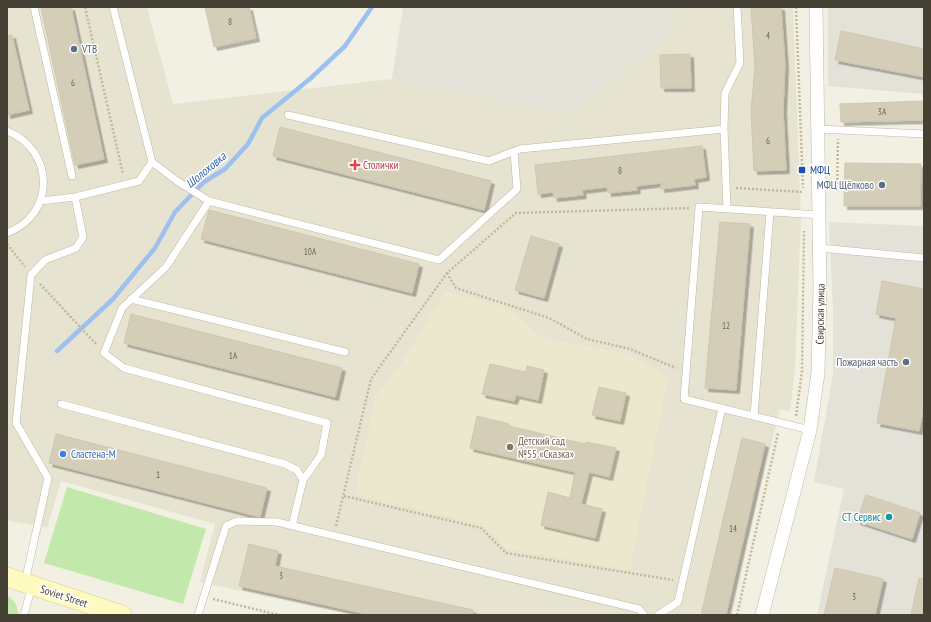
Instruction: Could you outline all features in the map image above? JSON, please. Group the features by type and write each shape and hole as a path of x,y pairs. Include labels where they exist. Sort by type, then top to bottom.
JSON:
{"main road":[{"name":"Soviet Street","path":"21,582 122,615"}],"street":[{"name":"Свирская улица","path":"762,615 810,430 818,373 820,248 816,7"}],"lane":[{"path":"34,7 72,176"},
{"path":"113,7 152,162 177,181 210,201 439,260 517,189 514,152"},
{"path":"727,209 724,129 725,93 740,64 737,7"},
{"path":"288,115 489,161 520,150 724,129"},
{"path":"818,129 924,134"},
{"path":"7,131 15,134 29,146 42,167 44,189 41,200 32,216 17,230 7,233"},
{"path":"41,200 75,197 139,182 152,162"},
{"path":"24,615 21,582 48,478 16,423 31,275 45,260 76,248 83,237 75,197"},
{"path":"210,201 166,267 122,308 104,353 124,368 326,423 321,455 303,480 292,526"},
{"path":"810,430 684,399 699,207 819,215"},
{"path":"754,416 770,212"},
{"path":"820,248 924,258"},
{"path":"131,299 345,352"},
{"path":"61,404 285,464 297,470 303,480"},
{"path":"658,615 678,602 722,408"},
{"path":"198,615 226,526 237,521 277,522 639,609 644,615"}],"path":[{"path":"85,7 125,185"},
{"path":"837,192 838,135"},
{"path":"726,188 803,192"},
{"path":"333,536 344,496 371,379 447,273 516,213 699,207"},
{"path":"447,273 456,288 549,318 587,339 630,349 686,372"},
{"path":"77,324 89,336"},
{"path":"737,615 780,423"},
{"path":"344,496 481,528 506,553 682,582"},
{"path":"204,597 279,615"}],"shaded area":[{"path":"7,7 147,7 173,104 392,79 571,114 674,30 673,7 793,7 801,219 795,369 790,411 780,409 729,615 352,615 200,582 215,524 61,481 47,528 7,520","holes":["508,309 542,338 630,355 508,549 484,525 375,399 401,364"]},
{"path":"403,7 673,7 674,30 571,114 392,79"},
{"path":"828,7 924,7 924,94 828,86"},
{"path":"829,222 924,226 924,615 817,615 844,489 814,482 833,374 833,308"},
{"name":"Детский сад №55 «Сказка»","path":"446,291 508,309 542,338 630,355 668,377 630,570 508,549 484,525 355,494 375,399 401,364"}],"green space":[{"path":"67,487 206,529 183,604 44,563"},
{"path":"7,596 16,604 18,615 7,615"}],"building":[{"path":"41,7 71,7 104,159 75,165"},
{"path":"205,7 249,7 256,38 214,47"},
{"path":"751,7 781,7 785,65 783,110 786,170 754,171 751,112 755,67"},
{"path":"841,31 924,49 924,77 835,60"},
{"path":"12,35 29,110 7,115 7,36"},
{"path":"690,54 691,88 661,88 660,55"},
{"path":"924,101 924,120 841,122 840,104"},
{"path":"280,127 491,181 484,210 273,156"},
{"path":"702,146 706,177 694,179 695,185 661,189 661,183 636,186 637,190 608,193 607,187 582,190 583,195 554,198 553,192 538,194 535,165"},
{"name":"МФЦ Щёлково","path":"845,163 921,164 920,206 844,206"},
{"path":"209,210 419,264 412,293 201,239"},
{"path":"720,222 750,224 736,390 705,388"},
{"path":"531,236 559,244 544,298 515,290"},
{"name":"Пожарная часть","path":"882,281 924,289 924,406 919,431 877,423 896,318 876,314"},
{"path":"131,314 342,368 335,397 124,343"},
{"path":"490,364 526,372 527,366 544,370 538,400 516,395 514,401 482,394"},
{"path":"599,387 626,393 620,421 592,415"},
{"path":"477,416 509,424 509,426 585,444 586,442 616,448 609,477 589,472 581,504 602,509 595,538 541,525 548,492 570,498 575,472 470,448"},
{"path":"56,434 267,488 260,517 49,463"},
{"path":"742,438 765,444 726,615 701,615"},
{"name":"СТ Сервис","path":"866,495 920,513 912,539 857,521"},
{"path":"249,544 278,551 275,566 473,610 473,615 371,615 239,586"},
{"path":"835,568 883,579 875,615 824,615"},
{"path":"919,578 924,579 924,615 911,615"}],"waterway":[{"name":"Шолоховка","path":"57,351 113,299 155,248 175,212 204,182 225,169 248,144 262,118 311,78 345,46 372,7"}],"place":[{"name":"VTB","path":"74,49"},
{"name":"Столички","path":"355,165"},
{"name":"МФЦ","path":"802,170"},
{"name":"МФЦ Щёлково","path":"882,185"},
{"name":"Пожарная часть","path":"906,362"},
{"name":"Детский сад №55 «Сказка»","path":"510,447"},
{"name":"Сластена-М","path":"63,454"},
{"name":"СТ Сервис","path":"889,517"}]}
